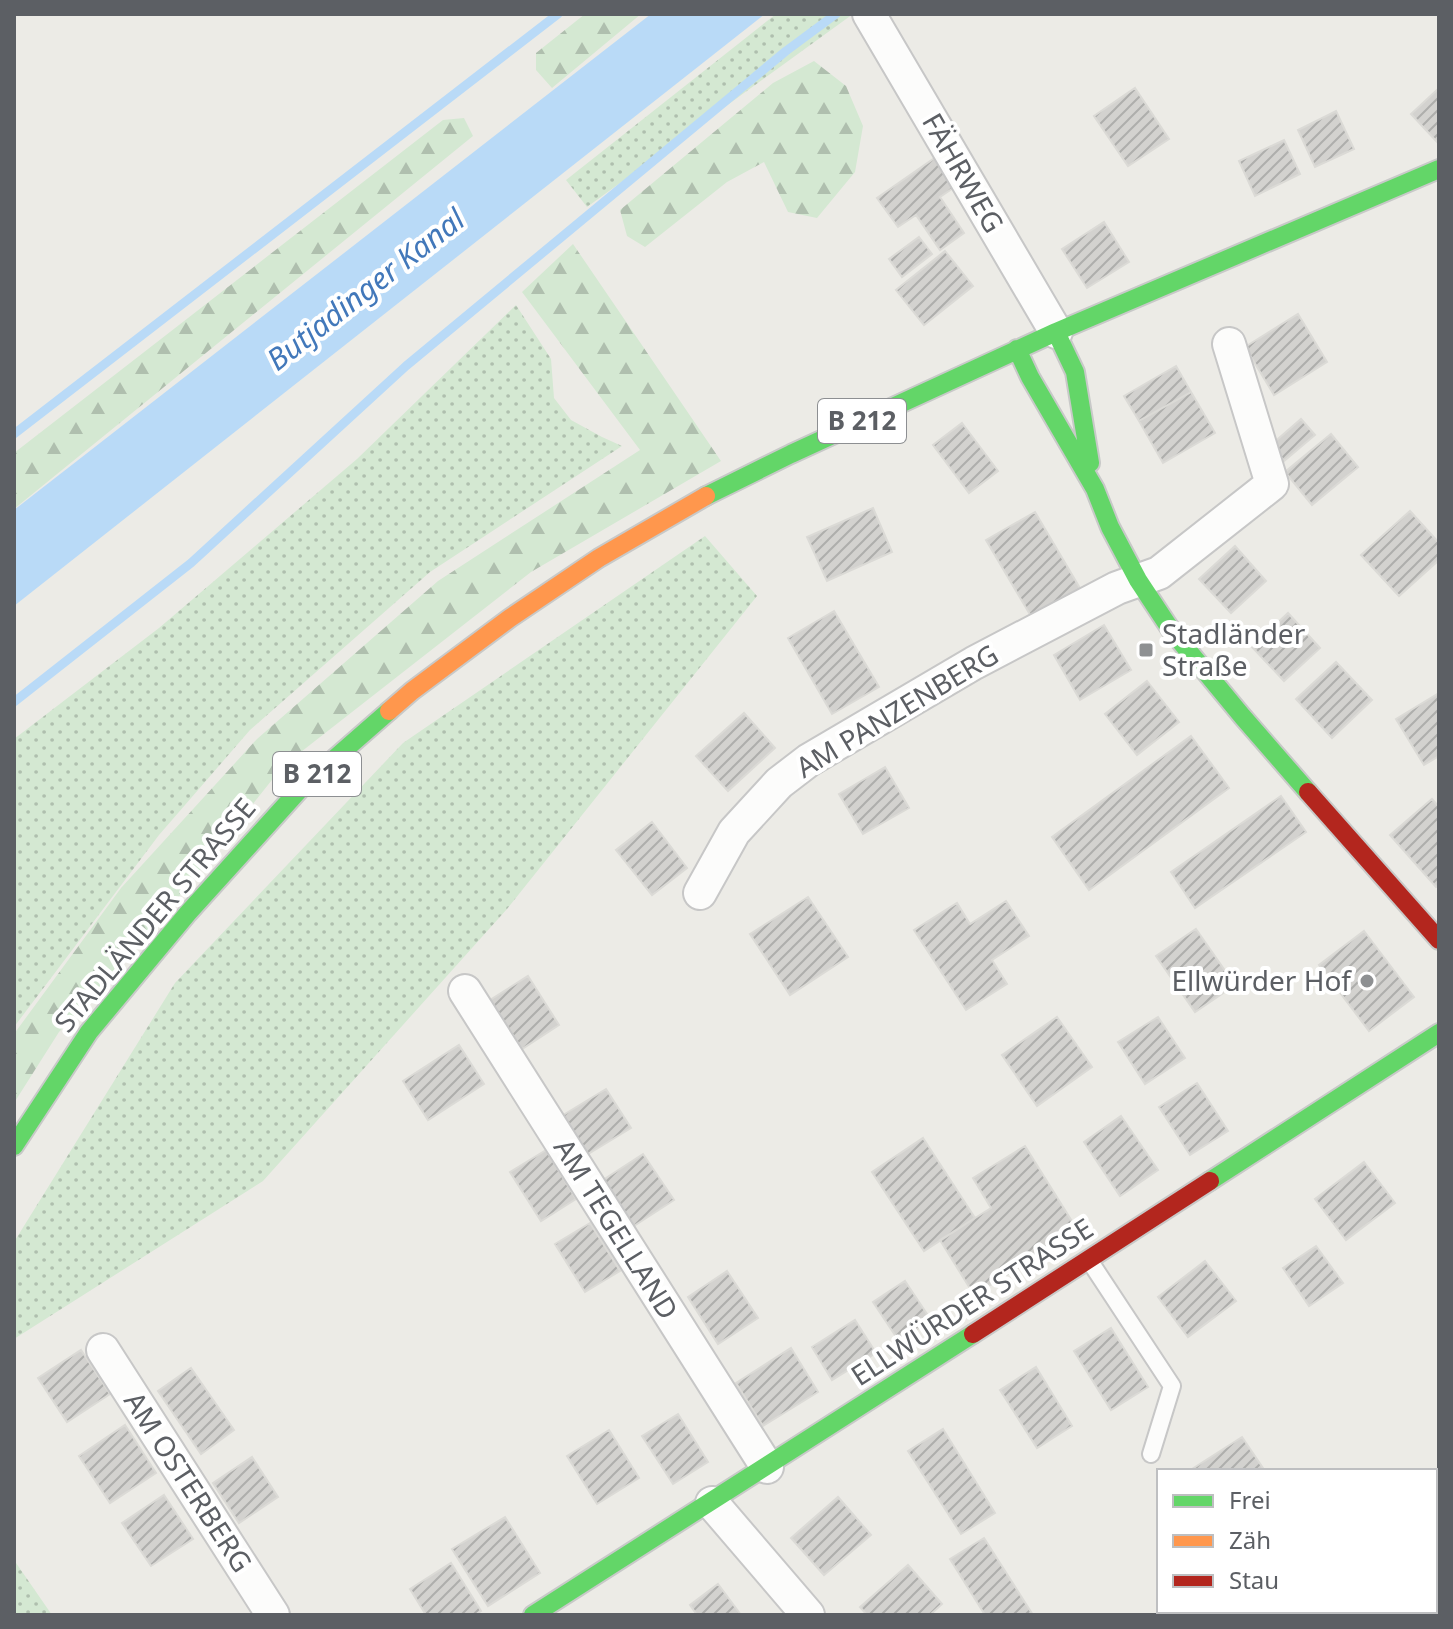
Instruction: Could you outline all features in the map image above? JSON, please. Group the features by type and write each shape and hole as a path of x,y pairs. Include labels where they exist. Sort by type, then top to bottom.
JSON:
{"main road":[{"name":"STADLÄNDER STRASSE","path":"14,1146 89,1032 188,913 301,788 412,691 510,618 587,567 708,495 1017,349 1439,169"},
{"path":"1056,332 1075,372 1095,489"},
{"path":"1017,349 1095,489 1110,527 1138,580 1171,630 1242,716 1439,940"},
{"name":"ELLWÜRDER STRASSE","path":"554,1610 767,1467 1439,1033"}],"street":[{"name":"FÄHRWEG","path":"871,16 1056,332"},
{"name":"AM PANZENBERG","path":"700,893 734,832 779,783 809,760 974,663 1117,588 1159,573 1272,484 1229,344"},
{"name":"AM TEGELLAND","path":"465,991 767,1467"},
{"name":"AM OSTERBERG","path":"103,1350 273,1615"},
{"path":"712,1503 808,1615"}],"lane":[{"path":"1089,1259 1172,1386 1151,1454"}],"green space":[{"path":"585,14 641,14 552,88 536,70 536,53"},
{"path":"776,14 853,14 587,207 566,180"},
{"path":"814,61 846,86 863,126 855,172 817,218 788,212 764,162 727,182 645,247 627,236 620,210 773,83"},
{"path":"464,118 473,136 14,509 14,453 443,120"},
{"path":"573,244 721,461 531,572 283,766 134,953 59,1032 14,1103 14,1034 121,888 257,739 438,581 640,450 522,292"},
{"path":"516,305 551,359 554,398 571,420 622,446 430,572 250,730 159,835 14,1027 14,739 159,628 357,459"},
{"path":"705,536 757,596 507,909 263,1181 14,1339 14,1242 175,983 403,743"},
{"path":"14,1560 52,1615 14,1615"}],"water":[{"name":"Butjadinger Kanal","path":"651,14 765,14 14,606 14,510"}],"building":[{"path":"1135,88 1169,139 1128,166 1094,116"},
{"path":"1439,88 1439,142 1438,143 1411,114"},
{"path":"1336,111 1354,149 1315,167 1298,130"},
{"path":"1284,140 1300,174 1255,196 1239,161"},
{"path":"939,155 959,184 940,197 964,233 940,250 916,215 898,227 877,198"},
{"path":"1104,222 1129,262 1087,288 1062,249"},
{"path":"919,237 932,254 902,277 889,259"},
{"path":"945,251 973,286 924,325 896,290"},
{"path":"1298,314 1327,362 1274,395 1245,347"},
{"path":"1176,366 1191,392 1139,421 1124,396"},
{"path":"1191,392 1215,433 1163,463 1139,421"},
{"path":"1301,419 1315,435 1284,461 1271,445"},
{"path":"962,423 998,471 969,493 933,445"},
{"path":"1331,434 1358,467 1312,505 1285,472"},
{"path":"873,508 892,552 827,581 807,537"},
{"path":"1410,511 1439,543 1439,560 1399,596 1361,555"},
{"path":"1035,512 1081,590 1032,618 986,540"},
{"path":"1235,546 1266,581 1231,613 1199,579"},
{"path":"834,611 879,687 832,714 788,638"},
{"path":"1288,613 1320,648 1284,681 1252,647"},
{"path":"1104,625 1131,670 1080,700 1054,655"},
{"path":"1336,662 1372,700 1332,738 1296,699"},
{"path":"1147,681 1179,722 1137,755 1105,714"},
{"path":"1439,693 1439,756 1424,765 1396,719"},
{"path":"744,713 775,748 728,791 696,756"},
{"path":"1191,736 1229,788 1089,890 1052,837"},
{"path":"885,767 909,808 863,834 839,794"},
{"path":"1281,796 1306,832 1195,908 1171,872"},
{"path":"1432,799 1439,807 1439,885 1436,887 1390,835"},
{"path":"652,822 687,868 652,895 616,850"},
{"path":"808,897 848,957 790,995 750,934"},
{"path":"1006,901 1029,936 992,960 1007,984 966,1010 914,930 957,903 970,924"},
{"path":"1196,929 1235,985 1195,1012 1156,956"},
{"name":"Ellwürder Hof","path":"1364,931 1414,997 1369,1031 1319,965"},
{"path":"528,976 559,1025 522,1049 490,1000"},
{"path":"1057,1017 1092,1067 1037,1106 1002,1055"},
{"path":"1158,1017 1185,1058 1145,1084 1118,1042"},
{"path":"459,1045 484,1084 428,1120 403,1081"},
{"path":"1197,1083 1228,1131 1190,1155 1159,1107"},
{"path":"606,1089 631,1128 585,1156 560,1117"},
{"path":"1121,1116 1158,1170 1120,1196 1084,1142"},
{"path":"923,1138 975,1218 924,1251 872,1172"},
{"path":"1025,1146 1078,1231 974,1295 940,1240 991,1208 973,1178"},
{"path":"546,1150 576,1199 541,1221 510,1172"},
{"path":"643,1154 674,1200 634,1226 603,1180"},
{"path":"1364,1162 1395,1203 1346,1240 1315,1199"},
{"path":"590,1223 620,1271 585,1292 555,1244"},
{"path":"1316,1246 1343,1283 1309,1306 1283,1268"},
{"path":"1205,1261 1236,1301 1188,1337 1158,1297"},
{"path":"727,1271 758,1318 718,1344 688,1297"},
{"path":"905,1281 931,1320 899,1341 873,1302"},
{"path":"855,1320 876,1353 832,1380 812,1347"},
{"path":"1111,1328 1148,1387 1111,1410 1074,1351"},
{"path":"791,1348 818,1392 763,1426 736,1383"},
{"path":"81,1350 110,1394 67,1422 38,1378"},
{"path":"1036,1367 1072,1426 1037,1448 1000,1390"},
{"path":"191,1368 234,1430 201,1454 158,1391"},
{"path":"678,1414 708,1462 673,1484 642,1436"},
{"path":"125,1425 156,1473 110,1503 79,1456"},
{"path":"943,1429 995,1513 961,1534 908,1451"},
{"path":"609,1430 639,1478 597,1504 567,1456"},
{"path":"1242,1437 1264,1469 1192,1469"},
{"path":"252,1457 278,1497 239,1523 213,1483"},
{"path":"164,1495 193,1539 151,1566 122,1523"},
{"path":"838,1497 871,1535 824,1575 791,1538"},
{"path":"505,1517 540,1573 488,1606 452,1549"},
{"path":"984,1538 1033,1615 985,1615 950,1559"},
{"path":"451,1563 481,1611 475,1615 426,1615 410,1589"},
{"path":"908,1565 942,1604 930,1615 867,1615 860,1607"},
{"path":"718,1584 741,1615 697,1615 690,1605"},
{"path":"1202,1613 1203,1615 1160,1615"}],"waterway":[{"path":"14,434 558,14"},
{"path":"14,702 191,563 406,366 786,51 836,14"}],"traffic: fast":[{"path":"706,496 1056,332 1439,169"},
{"path":"1056,332 1075,372 1090,463"},
{"path":"1017,349 1095,489 1110,527 1138,580 1171,630 1308,792"},
{"path":"14,1146 89,1032 188,913 301,788 389,711"},
{"path":"1210,1181 1439,1033"},
{"path":"533,1615 973,1334"}],"traffic: slow":[{"path":"389,711 510,618 599,558 706,496"}],"traffic: jam":[{"path":"1308,792 1439,940"},
{"path":"973,1334 1210,1181"}],"place":[{"name":"Stadländer Straße","path":"1146,650"},
{"name":"Ellwürder Hof","path":"1367,981"}]}
